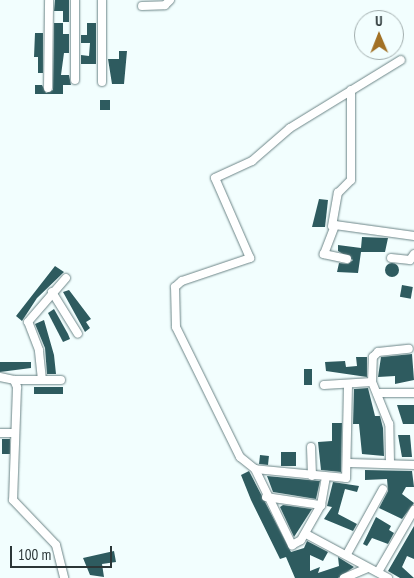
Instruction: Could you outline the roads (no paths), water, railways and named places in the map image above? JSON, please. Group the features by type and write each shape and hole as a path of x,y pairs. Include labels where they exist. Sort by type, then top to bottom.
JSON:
{"street":[{"path":"48,88 49,0"},
{"path":"75,0 75,80"},
{"path":"102,0 102,82"},
{"path":"142,6 165,5 170,0"},
{"path":"326,478 321,505 306,534 296,545 289,544 266,497 255,469 240,457 176,327 175,287 182,281 250,258 215,178 252,161 290,128 401,60"},
{"path":"347,258 324,255 338,194 351,180 351,90"},
{"path":"332,226 414,236"},
{"path":"391,258 410,260 414,254"},
{"path":"42,380 39,350 28,322 66,278"},
{"path":"52,292 78,334"},
{"path":"390,463 389,424 372,382 374,354 409,349"},
{"path":"0,377 14,380 61,380"},
{"path":"14,380 14,433 18,438 14,500 56,545 64,578"},
{"path":"324,385 372,382"},
{"path":"255,469 326,478 346,478 350,463 348,385"},
{"path":"377,393 414,394"},
{"path":"0,433 14,433"},
{"path":"311,447 312,476"},
{"path":"350,463 414,465"},
{"path":"347,554 382,489"},
{"path":"266,497 321,505"},
{"path":"378,572 414,510"},
{"path":"306,534 347,554 367,568 388,578"},
{"path":"344,578 367,568"}]}
